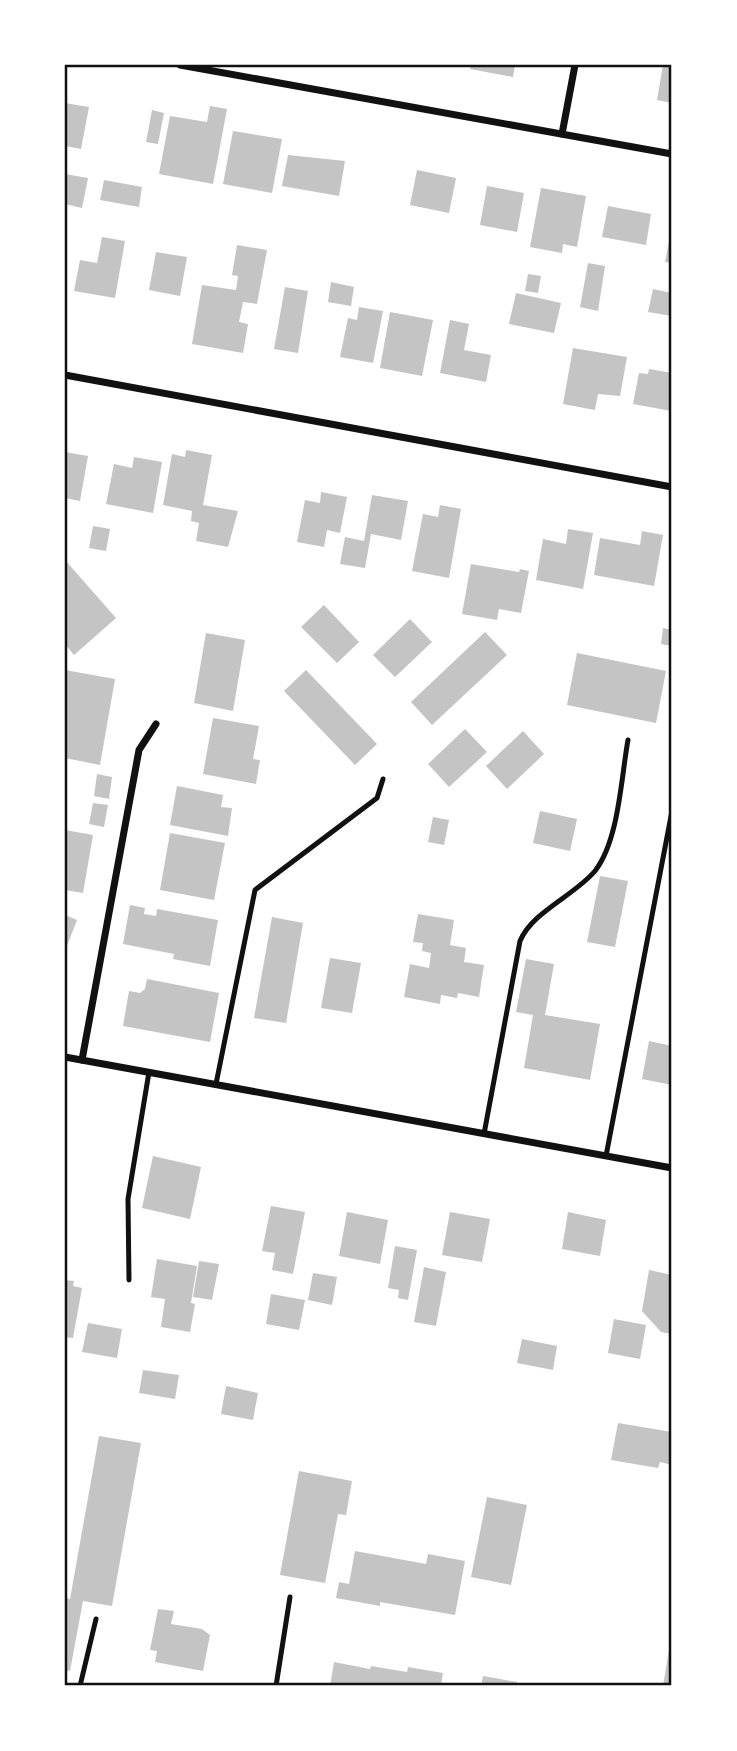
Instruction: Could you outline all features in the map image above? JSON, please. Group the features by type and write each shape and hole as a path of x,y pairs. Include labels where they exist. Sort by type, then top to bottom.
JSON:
{"street":[{"path":"180,65 672,154"},
{"path":"562,134 575,65"},
{"path":"65,375 672,487"},
{"path":"82,1060 139,750 156,724"},
{"path":"65,1057 672,1168"}],"lane":[{"path":"484,1133 520,941 529,928 593,873 604,855 611,836 628,740"},
{"path":"216,1084 255,890 377,798 383,779"},
{"path":"606,1156 672,811"},
{"path":"129,1280 128,1199 149,1072"},
{"path":"276,1686 290,1597"},
{"path":"80,1686 96,1619"}],"building":[{"path":"471,65 515,65 513,77 470,69"},
{"path":"663,65 672,65 672,103 657,100"},
{"path":"65,103 89,107 81,149 65,146"},
{"path":"210,106 227,109 213,184 159,174 170,116 207,122"},
{"path":"152,110 164,113 158,144 146,142"},
{"path":"233,131 282,139 272,193 223,184"},
{"path":"288,155 345,161 339,196 282,186"},
{"path":"417,170 456,178 449,213 410,205"},
{"path":"65,174 88,178 82,208 65,204"},
{"path":"104,180 142,187 139,207 100,200"},
{"path":"487,186 524,193 517,232 480,225"},
{"path":"541,188 586,196 577,247 563,244 562,253 530,247"},
{"path":"608,206 651,214 646,245 602,237"},
{"path":"672,231 672,263 665,262"},
{"path":"102,237 125,241 115,298 74,291 80,260 97,263"},
{"path":"237,245 267,250 257,304 243,302 239,322 248,324 243,353 192,344 202,285 236,290 238,276 232,275"},
{"path":"156,252 187,257 180,296 149,290"},
{"path":"588,263 605,266 598,311 580,307"},
{"path":"528,274 541,276 538,293 525,291"},
{"path":"331,282 354,287 351,306 328,302"},
{"path":"285,287 308,291 298,353 274,349"},
{"path":"653,289 672,293 672,316 648,312"},
{"path":"516,293 561,303 554,333 509,324"},
{"path":"359,307 383,311 373,363 340,357 348,318 357,320"},
{"path":"390,312 433,320 422,376 380,368"},
{"path":"450,320 469,324 464,350 491,355 486,382 440,373"},
{"path":"573,348 627,357 620,396 598,394 595,410 563,404"},
{"path":"649,369 672,373 671,411 633,404 639,373 648,374"},
{"path":"186,450 212,455 203,505 238,511 228,547 196,541 199,523 191,521 192,511 163,505 172,454 185,457"},
{"path":"65,452 88,456 80,501 65,498"},
{"path":"134,457 162,462 153,513 106,504 114,464 132,468"},
{"path":"321,492 347,497 340,533 327,530 324,547 297,542 305,500 320,503"},
{"path":"372,495 408,501 401,540 371,534 365,568 340,564 345,537 364,541"},
{"path":"440,505 461,509 449,578 412,571 423,514 438,517"},
{"path":"93,526 110,529 106,551 89,548"},
{"path":"568,529 593,533 583,589 536,580 543,539 566,544"},
{"path":"642,531 663,535 654,586 594,575 600,538 640,545"},
{"path":"65,560 116,618 74,655 65,644"},
{"path":"471,564 519,572 520,569 529,571 521,613 499,609 497,620 462,614"},
{"path":"324,605 359,642 337,663 301,627"},
{"path":"410,619 432,642 395,677 373,655"},
{"path":"663,628 672,630 672,646 661,644"},
{"path":"485,632 507,655 432,725 411,702"},
{"path":"206,633 245,640 233,711 194,703"},
{"path":"577,653 666,671 656,723 567,705"},
{"path":"65,670 115,679 100,765 65,758"},
{"path":"306,670 377,744 355,765 284,691"},
{"path":"213,718 259,726 253,759 260,760 256,784 203,774"},
{"path":"465,729 487,752 449,787 428,764"},
{"path":"523,731 544,754 507,789 486,766"},
{"path":"97,774 112,777 109,799 94,796"},
{"path":"177,786 223,795 221,807 232,808 228,836 170,825"},
{"path":"93,803 108,805 104,827 89,824"},
{"path":"540,811 577,819 570,851 533,843"},
{"path":"433,817 449,820 444,845 428,842"},
{"path":"65,830 93,835 83,893 65,890"},
{"path":"170,833 225,843 214,900 160,890"},
{"path":"600,876 628,881 615,947 587,942"},
{"path":"130,905 145,908 144,914 156,916 157,909 218,920 210,966 173,959 174,954 123,944"},
{"path":"418,914 454,920 450,945 466,948 464,962 484,965 479,997 458,993 457,998 441,995 440,1004 404,997 410,964 429,968 431,953 422,951 423,943 413,942"},
{"path":"65,915 77,920 65,951"},
{"path":"272,917 303,923 286,1023 254,1018"},
{"path":"330,958 361,963 352,1013 321,1008"},
{"path":"526,959 554,964 545,1015 600,1024 590,1080 524,1068 533,1015 516,1012"},
{"path":"147,979 219,993 210,1042 123,1026 129,991 140,993 145,989"},
{"path":"649,1041 672,1046 672,1085 642,1079"},
{"path":"153,1156 201,1167 190,1219 142,1208"},
{"path":"271,1206 305,1212 293,1274 272,1270 275,1253 262,1251"},
{"path":"347,1212 388,1220 380,1264 339,1256"},
{"path":"450,1212 490,1219 482,1262 442,1255"},
{"path":"568,1212 606,1220 600,1256 562,1249"},
{"path":"395,1246 417,1250 408,1300 398,1298 399,1290 388,1288"},
{"path":"157,1259 197,1266 190,1332 161,1327 165,1299 151,1297"},
{"path":"199,1261 219,1264 212,1300 193,1297"},
{"path":"424,1267 446,1272 436,1326 414,1322"},
{"path":"649,1270 672,1275 672,1334 661,1332 642,1311"},
{"path":"313,1273 337,1277 332,1305 308,1300"},
{"path":"65,1280 74,1281 73,1286 82,1288 73,1338 65,1337"},
{"path":"271,1294 305,1300 299,1330 266,1324"},
{"path":"614,1319 646,1325 640,1359 608,1353"},
{"path":"88,1323 122,1329 117,1358 82,1352"},
{"path":"522,1339 557,1346 553,1370 517,1363"},
{"path":"143,1370 179,1375 175,1399 139,1393"},
{"path":"226,1386 258,1393 253,1420 221,1414"},
{"path":"618,1423 672,1432 672,1465 660,1462 658,1468 611,1460"},
{"path":"99,1436 141,1443 112,1606 83,1601 70,1671 65,1670 65,1598 70,1599"},
{"path":"299,1471 352,1481 346,1515 338,1514 325,1583 280,1575"},
{"path":"487,1497 527,1505 511,1585 471,1577"},
{"path":"355,1551 426,1564 428,1554 465,1561 455,1615 380,1602 380,1606 336,1598 339,1582 349,1584"},
{"path":"158,1609 174,1611 171,1624 202,1629 210,1635 203,1671 155,1662 157,1651 150,1650"},
{"path":"669,1650 672,1650 672,1686 663,1686"},
{"path":"334,1662 370,1669 371,1666 407,1672 408,1667 443,1673 441,1686 330,1686"},
{"path":"483,1676 517,1682 517,1686 481,1686"}]}
